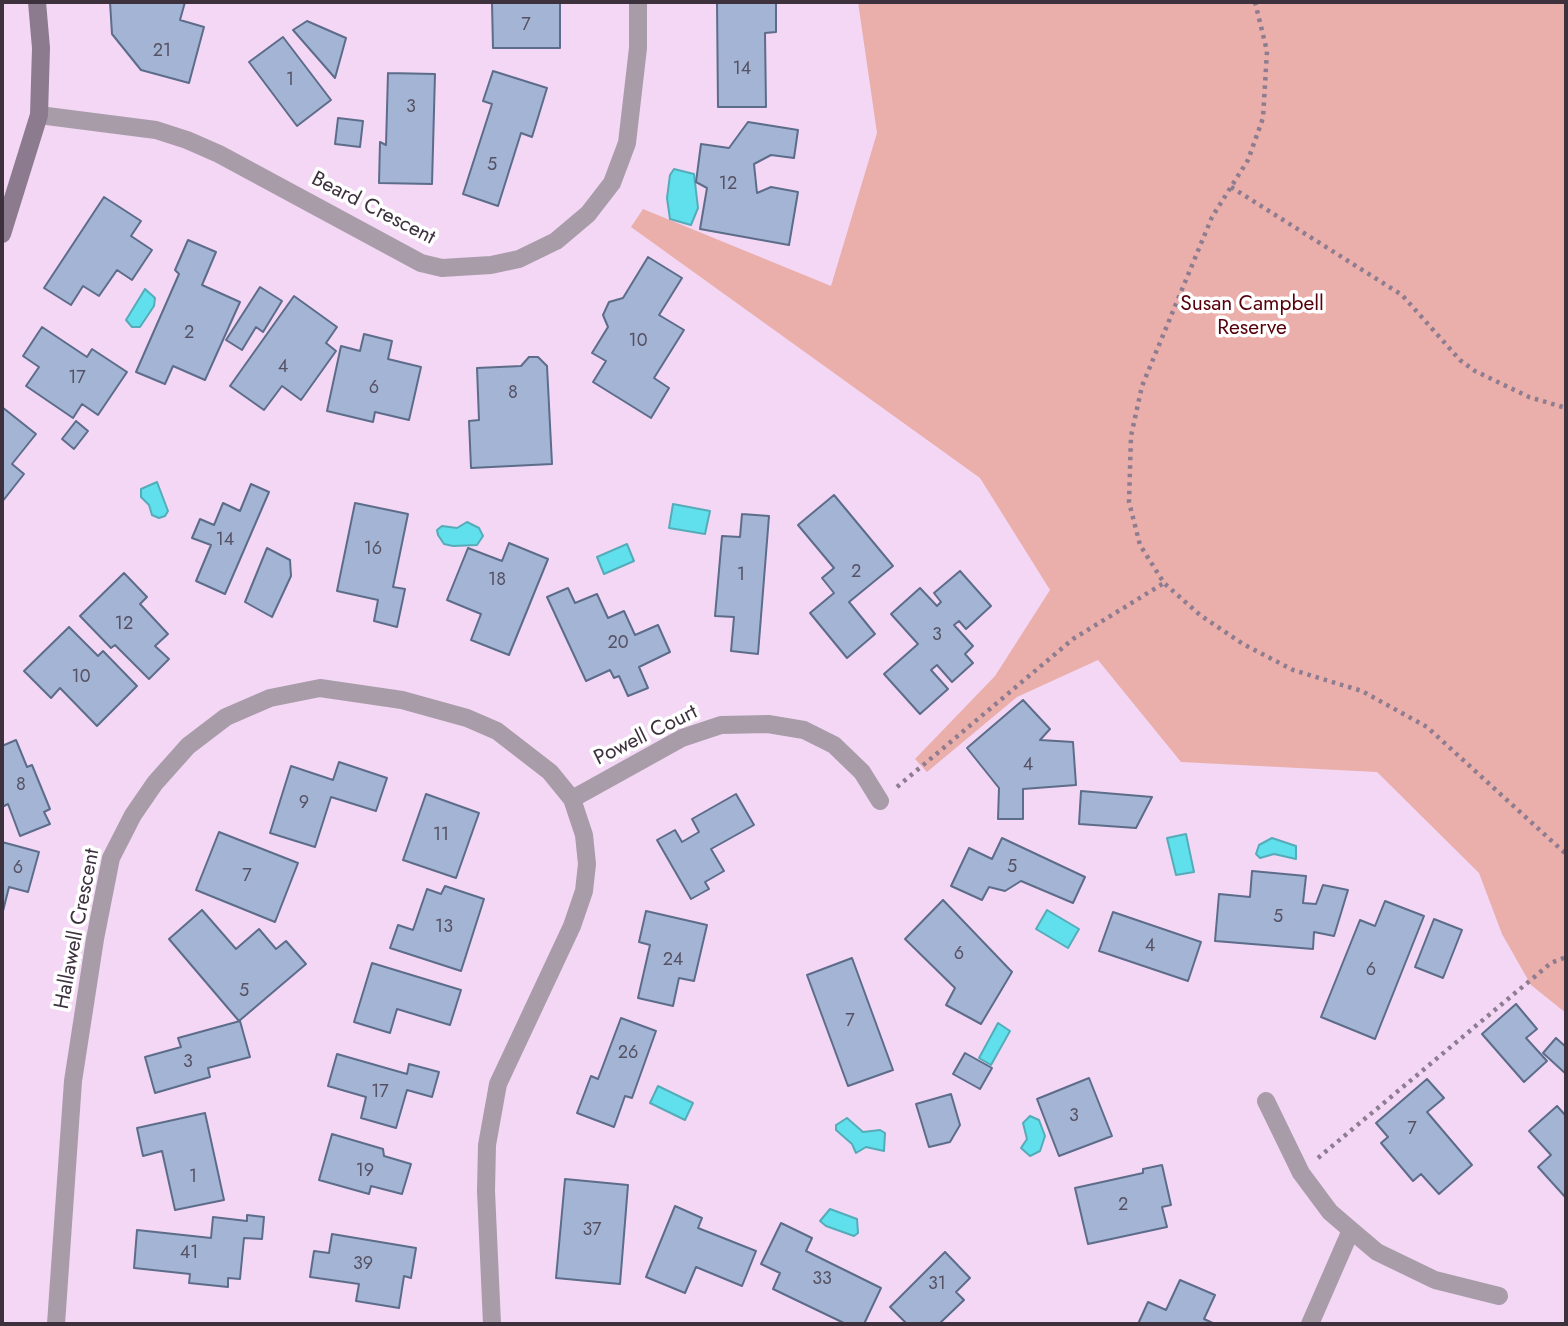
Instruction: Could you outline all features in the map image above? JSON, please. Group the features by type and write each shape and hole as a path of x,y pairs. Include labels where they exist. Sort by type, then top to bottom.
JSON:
{"street":[{"path":"2,234 39,115 41,48 37,2"},
{"name":"Beard Crescent","path":"39,115 156,130 187,140 219,153 421,263 442,268 491,265 519,259 556,241 588,214 612,183 627,143 638,48 638,2"},
{"name":"Hallawell Crescent","path":"56,1324 73,1081 95,939 111,858 133,814 155,783 188,746 237,712 270,698 320,688 402,700 467,719 497,732 550,772 572,799 584,835 587,864 584,891 572,926 498,1084 487,1145 486,1191 492,1324"},
{"name":"Powell Court","path":"572,799 682,738 721,725 768,724 804,730 834,745 862,772 880,801"},
{"path":"1266,1101 1301,1172 1330,1212 1377,1252 1435,1280 1499,1296"},
{"path":"1310,1324 1351,1230"}],"path":[{"path":"1255,2 1267,51 1263,118 1248,160 1212,217 1142,386 1131,436 1129,502 1140,545 1164,583 1200,615 1243,644 1293,670 1362,691 1427,727 1566,854"},
{"path":"1231,187 1402,295 1460,360 1475,371 1529,397 1566,408"},
{"path":"880,801 1073,639 1164,583"},
{"path":"1301,1172 1551,963 1566,957"}],"green space":[{"name":"Susan Campbell Reserve","path":"858,2 1566,2 1566,1013 1531,985 1502,934 1479,873 1377,772 1181,762 1098,660 1017,697 927,772 915,759 995,676 1050,590 980,478 631,227 643,209 831,286 877,133"}],"water":[{"path":"674,169 694,174 698,208 691,225 670,219 667,198 670,175"},
{"path":"145,289 155,298 154,306 140,327 132,327 126,320"},
{"path":"157,482 168,511 165,516 159,518 152,515 149,505 141,497 141,489"},
{"path":"673,504 710,511 705,534 669,528"},
{"path":"467,522 479,528 483,536 477,545 444,544 437,530 442,526 457,528"},
{"path":"627,544 634,561 604,574 597,557"},
{"path":"1186,834 1194,872 1176,875 1167,838"},
{"path":"1272,838 1296,846 1296,859 1274,854 1260,858 1256,854 1259,845"},
{"path":"1047,910 1079,929 1068,948 1036,929"},
{"path":"998,1023 1010,1031 991,1065 979,1058"},
{"path":"658,1086 693,1103 685,1120 650,1103"},
{"path":"1030,1116 1039,1120 1045,1136 1040,1151 1030,1156 1021,1148 1027,1139 1023,1123"},
{"path":"847,1118 863,1132 880,1130 885,1133 884,1151 866,1147 856,1153 852,1144 836,1130 836,1125"},
{"path":"830,1209 857,1219 858,1233 854,1236 826,1226 820,1221"}],"building":[{"path":"110,2 185,2 180,20 204,27 189,83 141,70 112,34"},
{"path":"560,2 560,48 493,48 492,3"},
{"path":"717,2 776,2 776,32 765,33 766,107 718,107"},
{"path":"307,21 346,38 335,78 293,30"},
{"path":"283,37 331,100 297,126 249,62"},
{"path":"493,71 547,88 532,137 521,133 498,206 463,194 492,104 483,101"},
{"path":"388,73 435,74 432,184 379,183 380,142 386,145"},
{"path":"338,118 363,121 360,147 335,144"},
{"path":"748,122 798,130 794,158 771,155 754,164 757,193 771,187 798,192 789,245 700,229 707,188 696,182 701,144 729,148"},
{"path":"104,197 141,221 131,236 152,250 132,280 117,270 99,296 83,286 71,305 44,288"},
{"path":"188,240 216,252 202,285 240,302 205,380 173,366 165,384 136,372 179,274 175,270"},
{"path":"648,257 682,278 659,315 684,330 654,378 669,388 651,418 593,382 606,361 592,353 608,327 603,315 609,302 623,298"},
{"path":"260,287 282,301 263,332 256,327 242,350 226,340"},
{"path":"294,296 337,327 326,343 336,351 301,400 282,386 264,410 230,386"},
{"path":"42,327 87,357 92,349 127,372 98,415 82,404 73,418 26,386 39,367 23,356"},
{"path":"364,334 392,341 388,359 421,367 409,420 375,412 373,422 327,411 341,346 360,351"},
{"path":"529,357 538,357 547,366 552,464 471,468 469,421 479,420 477,368 521,366"},
{"path":"2,407 36,434 12,464 24,474 2,502"},
{"path":"76,421 88,431 74,449 62,439"},
{"path":"251,484 269,492 225,594 196,581 211,545 192,538 200,519 214,525 223,503 240,511"},
{"path":"834,495 893,566 849,602 875,634 847,658 810,613 834,593 822,578 834,568 798,525"},
{"path":"355,503 408,514 393,587 405,589 397,627 374,621 378,600 337,591"},
{"path":"742,514 769,516 758,654 731,651 734,617 715,616 722,536 740,537"},
{"path":"509,543 548,559 509,655 471,640 481,614 447,600 468,548 502,561"},
{"path":"267,548 290,560 291,576 272,617 245,602"},
{"path":"960,571 991,606 966,629 959,621 954,625 973,646 965,654 973,663 952,682 937,665 931,670 948,689 920,714 884,674 918,644 891,614 920,588 937,606 941,602 934,593"},
{"path":"124,573 147,597 140,604 168,634 155,646 169,659 149,679 115,645 111,648 80,616"},
{"path":"568,588 575,603 597,594 608,618 624,611 635,635 658,625 670,652 639,667 648,688 628,696 619,676 614,678 610,670 586,681 547,597"},
{"path":"69,627 98,656 103,651 137,686 97,726 60,688 51,698 24,671"},
{"path":"1023,700 1050,729 1040,740 1073,742 1076,785 1023,789 1023,819 998,819 999,788 967,748"},
{"path":"16,740 27,767 32,765 50,809 44,812 50,824 20,836 8,804 2,807 2,746"},
{"path":"339,762 387,778 376,811 331,797 315,847 270,833 291,766 333,780"},
{"path":"1081,791 1152,797 1136,828 1079,824"},
{"path":"426,794 479,813 456,878 403,860"},
{"path":"736,794 754,825 711,849 724,871 705,882 709,889 691,899 657,840 675,830 682,842 699,832 692,819"},
{"path":"219,832 298,863 275,922 196,890"},
{"path":"1002,838 1085,877 1073,903 1021,881 1005,891 989,887 982,900 951,886 969,848 992,859"},
{"path":"2,842 39,852 28,892 9,887 2,915"},
{"path":"1252,871 1306,876 1303,903 1316,904 1323,885 1348,890 1334,936 1314,932 1313,949 1215,941 1219,894 1250,897"},
{"path":"445,886 484,899 461,971 390,948 398,925 413,930 427,889 441,894"},
{"path":"943,900 1012,972 981,1024 946,1005 955,988 905,939"},
{"path":"1385,901 1424,916 1375,1039 1321,1017 1360,920 1375,926"},
{"path":"202,910 236,949 259,929 276,949 286,941 306,964 239,1021 169,939"},
{"path":"646,911 707,925 694,981 679,978 673,1006 638,998 650,945 639,942"},
{"path":"1113,912 1201,942 1188,981 1099,951"},
{"path":"1434,919 1462,930 1443,978 1415,967"},
{"path":"852,958 893,1070 848,1086 807,975"},
{"path":"372,963 461,990 450,1025 397,1009 390,1033 354,1022"},
{"path":"1516,1004 1537,1029 1526,1038 1547,1061 1524,1082 1482,1034"},
{"path":"621,1018 656,1031 632,1098 625,1096 614,1127 577,1113 591,1076 598,1079"},
{"path":"240,1021 250,1057 208,1068 210,1077 155,1093 145,1057 181,1047 178,1038"},
{"path":"1556,1038 1566,1047 1566,1074 1543,1053"},
{"path":"965,1053 992,1068 980,1089 953,1074"},
{"path":"337,1054 407,1074 409,1064 439,1072 432,1097 407,1090 396,1128 361,1118 366,1097 328,1086"},
{"path":"1089,1078 1112,1136 1059,1156 1037,1099"},
{"path":"1427,1079 1444,1098 1427,1112 1472,1165 1439,1194 1421,1174 1413,1181 1381,1143 1388,1137 1376,1123"},
{"path":"951,1094 960,1125 950,1142 929,1147 916,1104"},
{"path":"1557,1106 1566,1116 1566,1198 1538,1167 1551,1155 1529,1131"},
{"path":"205,1113 224,1200 175,1210 162,1151 143,1156 137,1128"},
{"path":"332,1134 383,1149 384,1156 411,1164 402,1194 371,1186 369,1194 319,1180"},
{"path":"1162,1165 1171,1205 1162,1207 1167,1227 1088,1244 1075,1188 1143,1173 1143,1169"},
{"path":"565,1179 628,1185 620,1284 556,1278"},
{"path":"675,1206 702,1218 698,1228 756,1251 742,1286 696,1267 685,1293 646,1277"},
{"path":"247,1215 264,1217 262,1239 244,1238 240,1279 228,1278 228,1287 189,1283 190,1274 134,1268 137,1230 211,1238 213,1217 247,1221"},
{"path":"781,1223 812,1238 806,1251 881,1288 864,1324 846,1324 773,1289 780,1273 761,1264"},
{"path":"332,1234 416,1248 411,1278 404,1276 399,1308 356,1301 359,1284 310,1277 314,1251 329,1253"},
{"path":"945,1252 970,1278 956,1292 964,1300 939,1324 907,1324 890,1307"},
{"path":"1180,1280 1215,1295 1204,1319 1215,1324 1138,1324 1148,1302 1166,1310"}]}
